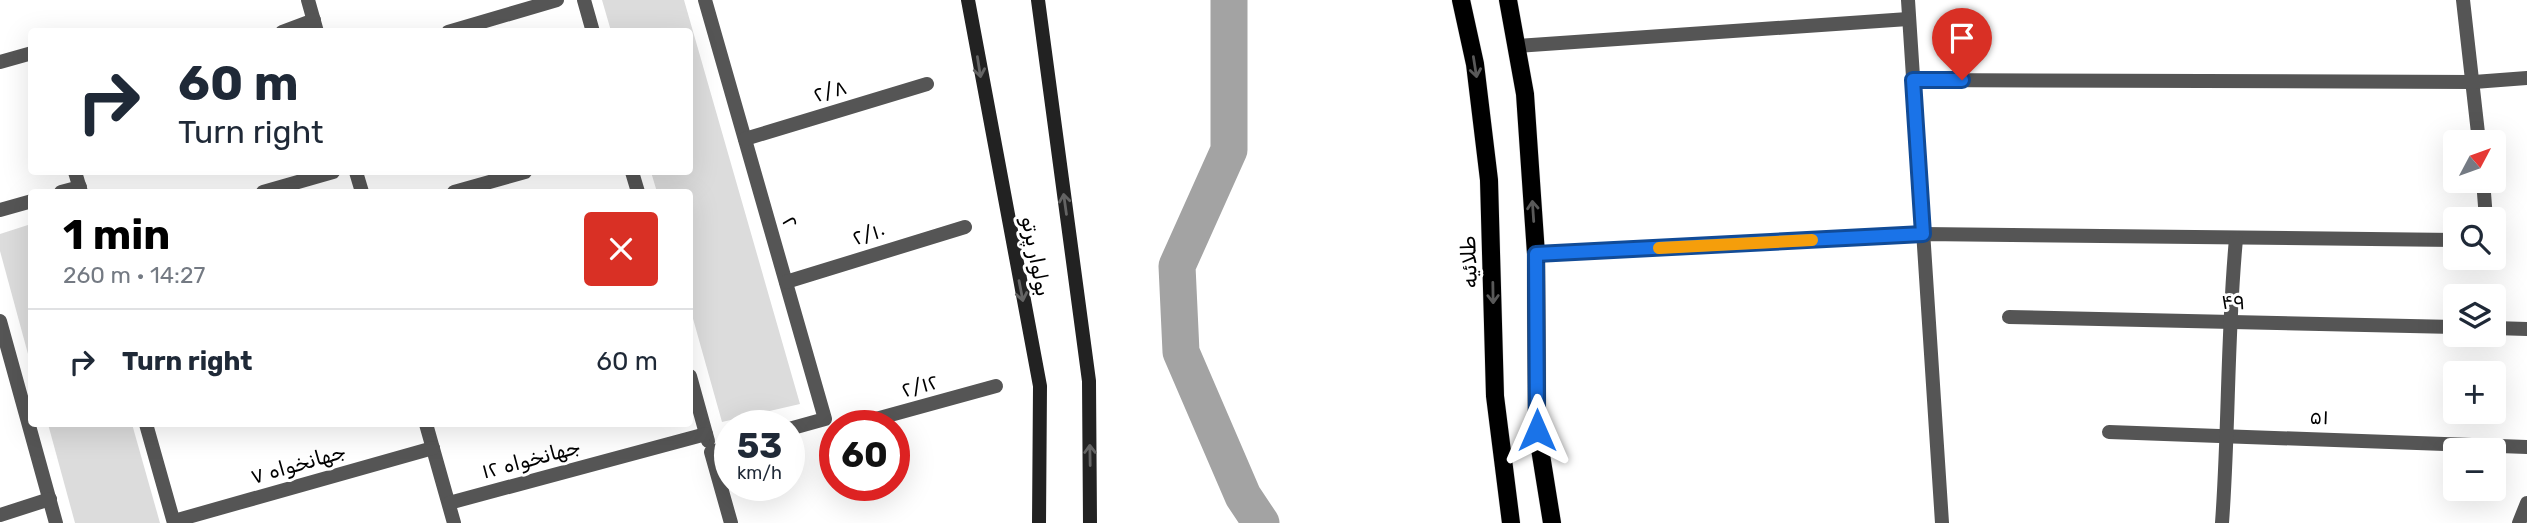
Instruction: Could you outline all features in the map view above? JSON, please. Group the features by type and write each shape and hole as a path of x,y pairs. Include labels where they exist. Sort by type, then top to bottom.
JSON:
{"main road":[{"name":"بولوار پرتو","path":"968,0 983,97 1040,386 1039,523"},
{"name":"بولوار پرتو","path":"1038,0 1089,381 1090,523"},
{"name":"طلائیه","path":"1461,0 1475,64 1489,180 1494,396 1511,523"},
{"path":"1508,0 1525,94 1536,254 1537,430 1552,523"}],"street":[{"path":"309,0 316,26"},
{"path":"462,28 557,0"},
{"path":"584,0 592,28"},
{"name":"۲","path":"705,0 826,410"},
{"path":"1908,0 1942,523"},
{"path":"2463,0 2478,130"},
{"path":"1516,47 1908,19"},
{"path":"0,62 28,54"},
{"path":"1913,80 2474,82 2527,78"},
{"name":"۲/۸","path":"745,139 928,84"},
{"path":"274,189 322,175"},
{"path":"465,189 514,175"},
{"path":"0,210 28,202"},
{"name":"۲/۱۰","path":"786,282 965,227"},
{"path":"1536,254 1923,234 2443,240"},
{"path":"2222,523 2228,435 2228,323 2236,239"},
{"name":"۴۹","path":"2009,317 2443,327"},
{"path":"0,321 5,355 57,523"},
{"path":"2506,328 2527,329"},
{"name":"۲/۱۲","path":"909,410 996,386"},
{"path":"693,387 731,523"},
{"path":"147,427 174,522"},
{"path":"427,427 454,523"},
{"name":"۵۱","path":"2109,432 2527,447"},
{"name":"جهانخواه ۱۲","path":"449,503 706,434"},
{"name":"جهانخواه ۷","path":"174,522 433,448"},
{"path":"0,515 50,499"},
{"path":"2519,523 2527,503"}],"shaded area":[{"path":"602,0 684,0 692,28 610,28"},
{"path":"693,31 800,404 774,410 719,410 693,319 693,189 656,189 652,175 693,175"},
{"path":"28,225 28,354 0,251 0,234"},
{"path":"49,427 133,427 160,523 75,523"}],"waterway":[{"path":"1229,0 1229,150 1177,266 1181,352 1243,496 1261,523"}],"slow traffic":[{"path":"1659,248 1812,240"}],"route":[{"path":"1537,430 1536,254 1923,234 1913,80 1962,80"}]}
